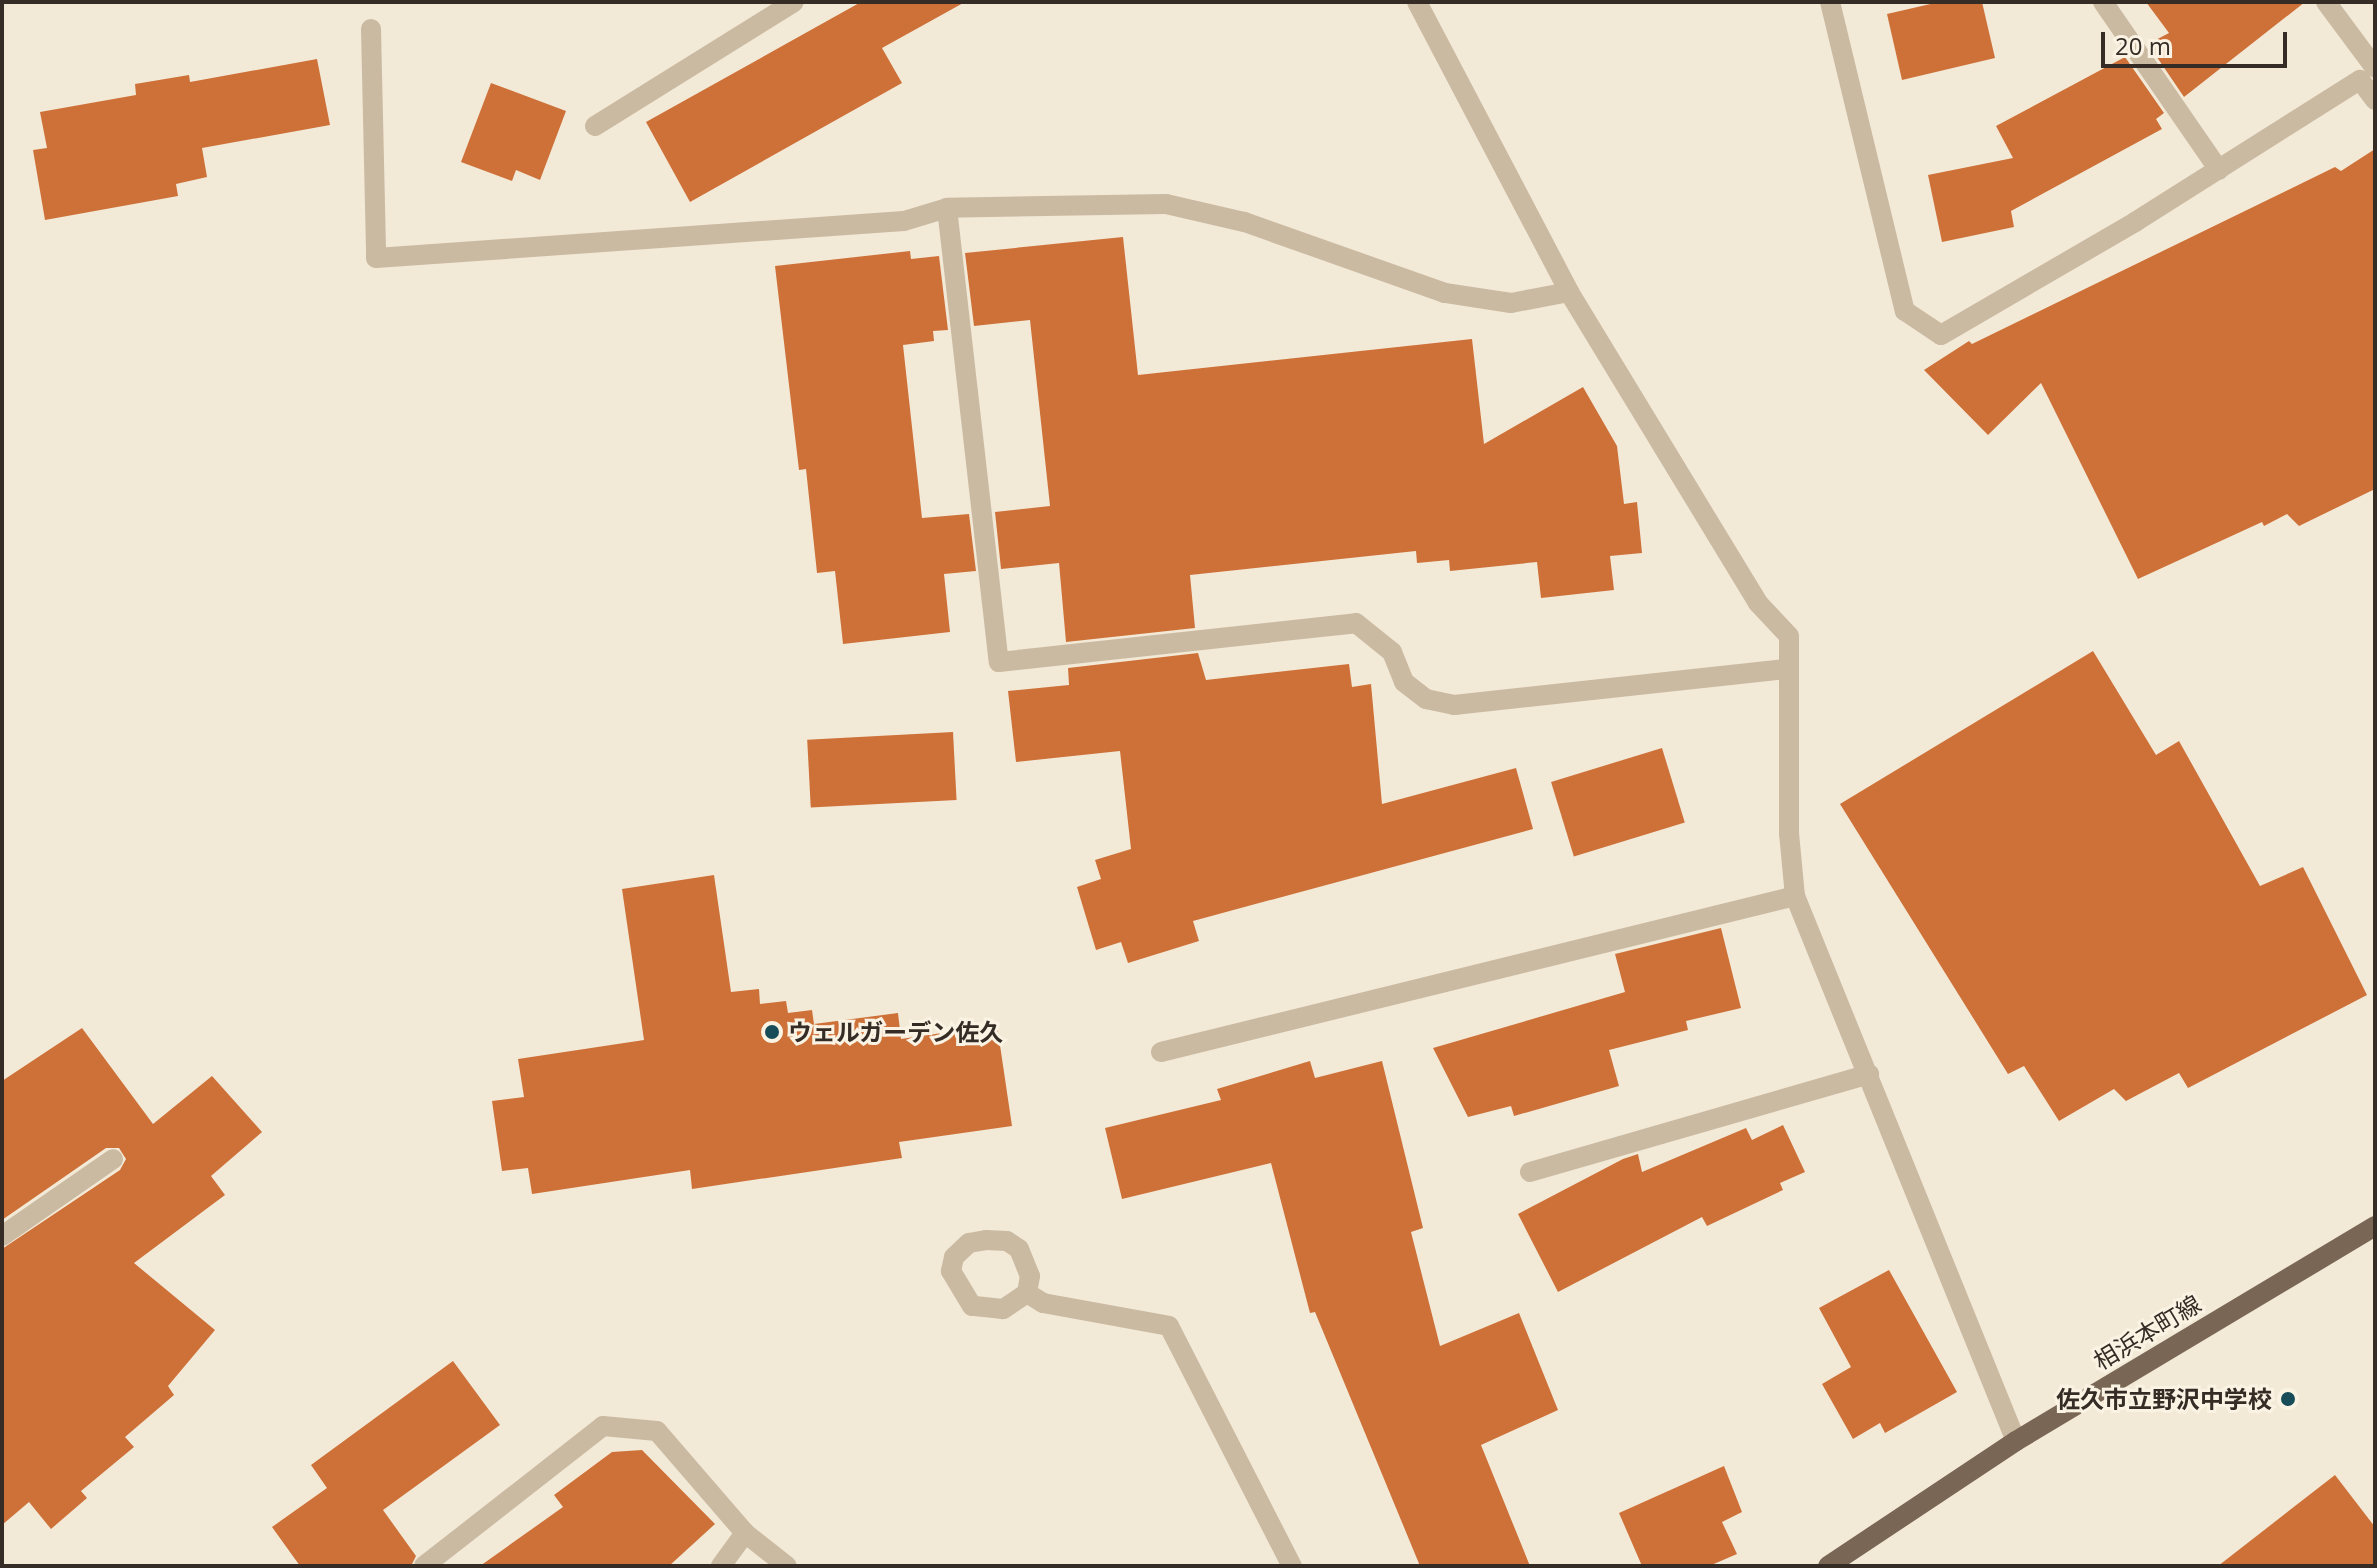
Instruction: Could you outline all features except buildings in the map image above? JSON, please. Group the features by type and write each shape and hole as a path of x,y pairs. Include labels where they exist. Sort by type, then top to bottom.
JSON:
{"main road":[{"name":"相浜本町線","path":"1828,1566 2016,1441 2375,1226"}],"street":[{"path":"595,126 794,2"},
{"path":"1417,2 1569,292 1758,603 1789,636 1787,669 1795,896 2016,1441"},
{"path":"1830,2 1905,311 1941,335 2219,170 2370,72"},
{"path":"2103,2 2219,170"},
{"path":"2326,2 2370,72 2375,100"},
{"path":"371,29 376,258 904,221 947,208 1166,204 1244,222 1445,293 1511,303 1569,292"},
{"path":"947,208 999,662 1356,623 1392,652 1404,682 1426,699 1454,705 1787,669"},
{"path":"1161,1052 1795,896"},
{"path":"1530,1172 1869,1074"},
{"path":"2,1236 113,1159"},
{"path":"1027,1293 1043,1303 1169,1326 1292,1566"},
{"path":"424,1566 603,1426 657,1431 745,1533 787,1566"},
{"path":"721,1566 745,1533"}],"place":[{"name":"ウェルガーデン佐久","path":"772,1032"},
{"name":"佐久市立野沢中学校","path":"2288,1399"}]}
